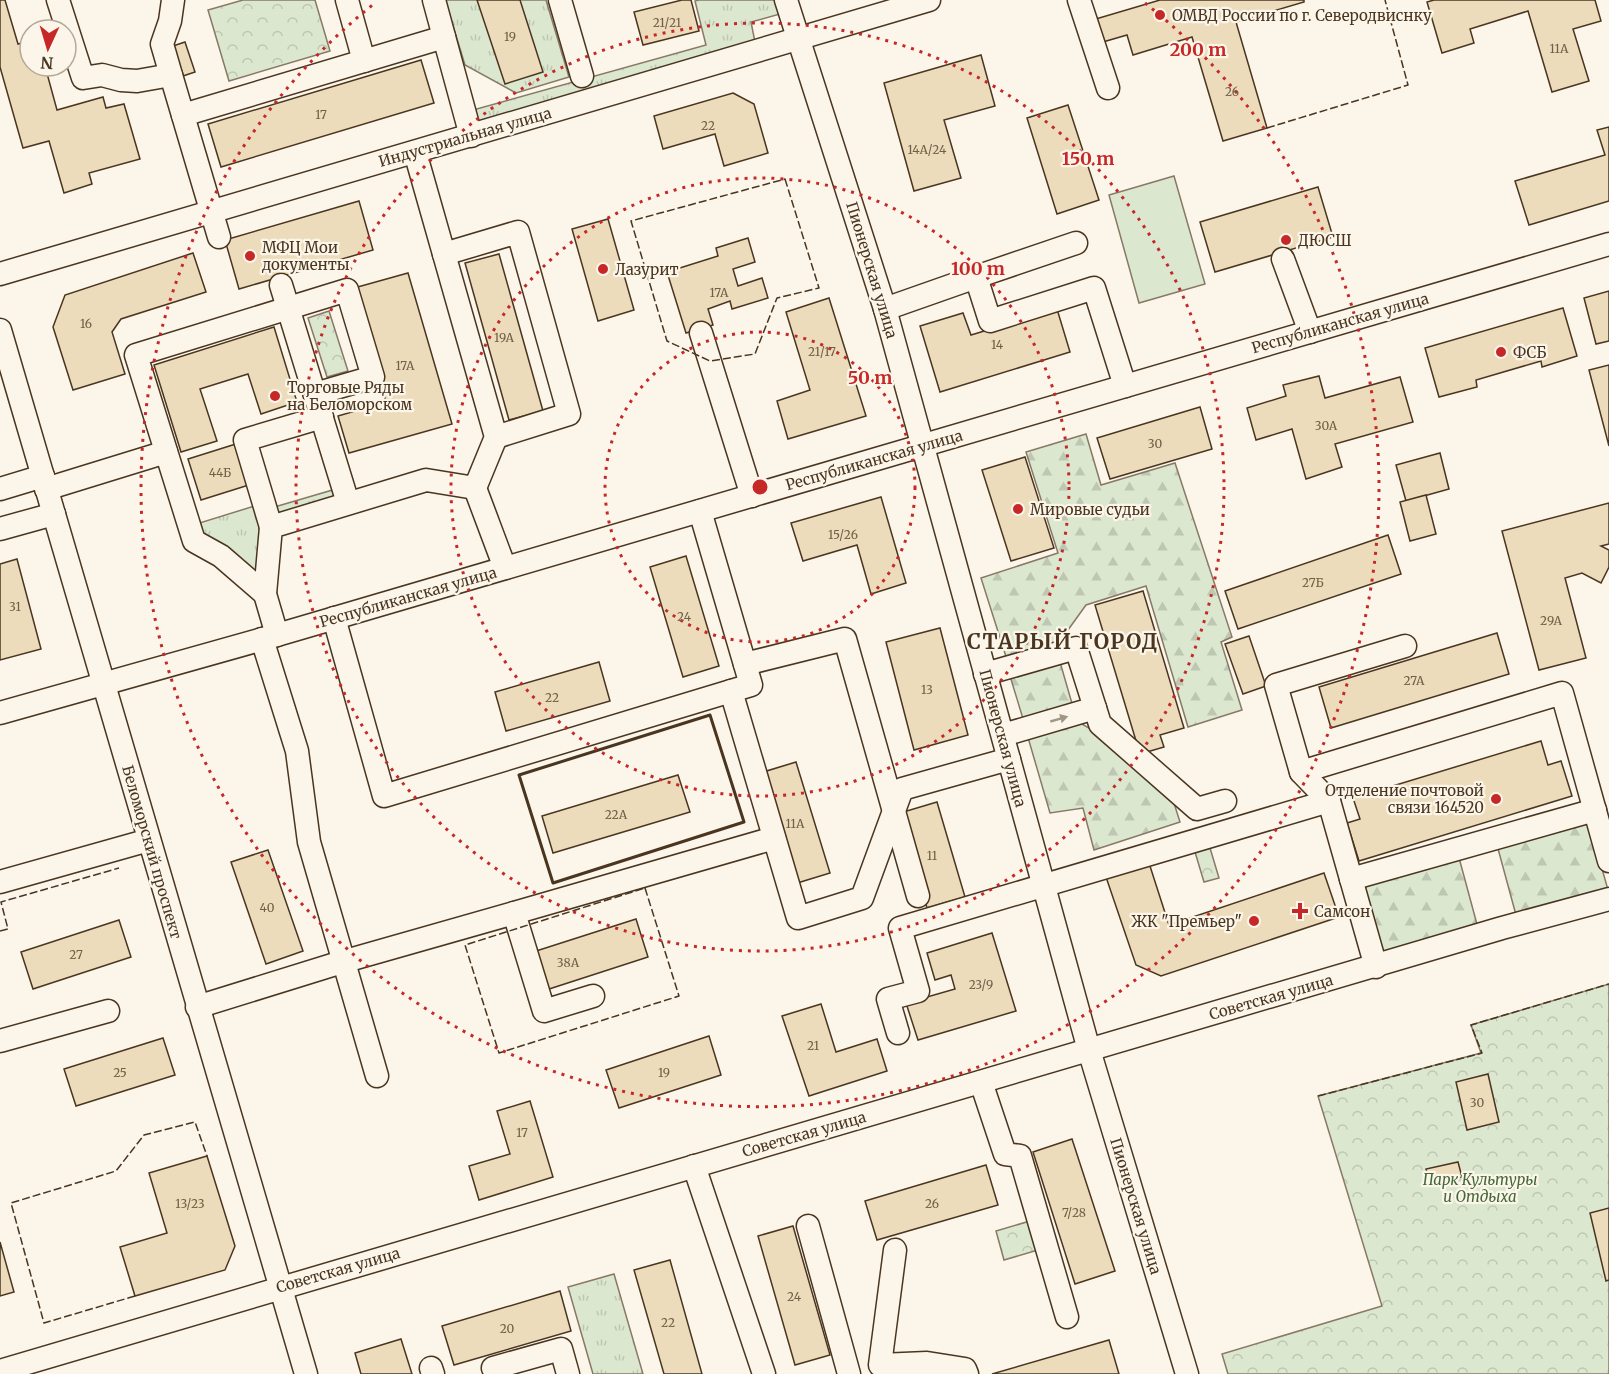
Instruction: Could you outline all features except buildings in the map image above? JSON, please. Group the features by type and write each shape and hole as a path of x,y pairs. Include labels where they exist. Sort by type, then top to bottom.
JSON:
{"street":[{"path":"58,0 83,78 102,75 136,81 171,75"},
{"path":"173,0 170,21 162,44 219,237"},
{"path":"347,0 363,61"},
{"path":"434,0 471,136"},
{"path":"560,0 582,76"},
{"name":"Пионерская улица","path":"786,0 885,309 1089,1050 1187,1374"},
{"name":"Индустриальная улица","path":"0,274 929,0"},
{"path":"1079,0 1108,88"},
{"path":"183,115 444,37"},
{"path":"415,152 496,437 475,488 505,568"},
{"path":"444,254 518,232 569,414 496,437"},
{"path":"885,309 1076,243"},
{"name":"Республиканская улица","path":"0,713 270,637 1609,244"},
{"path":"1283,259 1310,332"},
{"path":"976,277 990,321 1094,288 1125,387"},
{"path":"281,285 348,503"},
{"path":"265,594 221,556 194,541 136,355 347,290 373,377 315,394"},
{"name":"Беломорский проспект","path":"0,330 306,1374"},
{"path":"701,333 752,496"},
{"path":"322,417 244,440 271,527 265,594 270,637 297,751 309,842 377,1076"},
{"path":"0,489 44,483 166,452"},
{"path":"271,527 426,480 475,488"},
{"path":"334,618 384,796 751,685 700,511"},
{"path":"0,529 54,514"},
{"path":"731,691 798,918 862,898 894,811 895,789 845,639 745,664"},
{"path":"1376,967 1329,801 1301,772 1276,685 1405,646"},
{"path":"986,674 1076,648 1100,724 1197,809 1225,801"},
{"path":"1301,772 1562,693 1609,861"},
{"path":"1002,735 1095,708"},
{"path":"895,789 1009,759"},
{"path":"898,1033 888,999 918,991 900,928 1329,801"},
{"path":"1351,879 1595,810"},
{"path":"894,811 918,896"},
{"path":"197,1007 342,962 774,838"},
{"path":"0,882 149,840"},
{"name":"Советская улица","path":"0,1371 1502,928 1609,899"},
{"path":"514,913 544,1011 593,996"},
{"path":"0,1041 108,1011"},
{"path":"981,1082 1005,1154 1020,1156 1067,1317"},
{"path":"694,1166 764,1374"},
{"path":"808,1226 850,1374 927,1363 965,1369 967,1374"},
{"path":"881,1370 895,1250"},
{"path":"493,1368 561,1349 568,1374"}],"green space":[{"path":"243,0 315,0 330,51 229,81 208,10"},
{"path":"445,0 546,0 569,77 516,93 465,65"},
{"path":"776,0 780,14 751,22 755,42 476,123 473,110 706,45 695,1"},
{"path":"1174,176 1205,284 1139,303 1109,195"},
{"path":"329,311 348,371 327,377 308,318"},
{"path":"1086,434 1101,485 1175,463 1232,637 1221,642 1242,710 1188,727 1146,586 1086,605 1055,648 1008,663 981,578 1058,553 1026,452"},
{"path":"336,489 340,501 275,521 271,508"},
{"path":"261,504 262,587 193,525"},
{"path":"1060,662 1073,707 1024,722 1010,676"},
{"path":"1075,720 1096,732 1173,800 1180,822 1094,850 1083,808 1050,813 1027,734"},
{"path":"1588,819 1608,890 1516,915 1497,845"},
{"path":"1210,848 1219,878 1204,882 1195,852"},
{"path":"1458,854 1478,928 1382,955 1361,882"},
{"name":"Парк Культуры и Отдыха","path":"1609,984 1609,1374 1228,1374 1222,1354 1382,1306 1318,1096 1481,1053 1471,1025"},
{"path":"1030,1221 1038,1250 1004,1260 996,1231"},
{"path":"614,1274 643,1374 593,1374 568,1287"}],"fence":[{"path":"1267,128 1408,85 1385,0"},
{"path":"785,179 819,288 777,298 755,354 710,361 667,341 631,221 785,179"},
{"path":"0,931 8,929 1,902 119,868"},
{"path":"645,888 679,996 499,1053 465,945 645,888"},
{"path":"1318,1096 1482,1053 1471,1025 1609,984"},
{"path":"135,1296 44,1323 11,1203 116,1171 144,1135 195,1122 207,1156"}],"wall":[{"path":"710,715 744,822 553,883 519,775 710,715"}],"place":[{"name":"ОМВД России по г. Северодвиснку","path":"1160,15"},
{"name":"ДЮСШ","path":"1286,240"},
{"name":"МФЦ Мои документы","path":"250,256"},
{"name":"Лазурит","path":"603,269"},
{"name":"ФСБ","path":"1501,352"},
{"name":"Торговые Ряды на Беломорском","path":"275,396"},
{"name":"Мировые судьи","path":"1018,509"},
{"name":"Отделение почтовой связи 164520","path":"1496,799"},
{"name":"Самсон","path":"1300,911"},
{"name":"ЖК \"Премьер\"","path":"1254,921"}],"district":[{"name":"СТАРЫЙ ГОРОД","path":"1063,641"}]}
